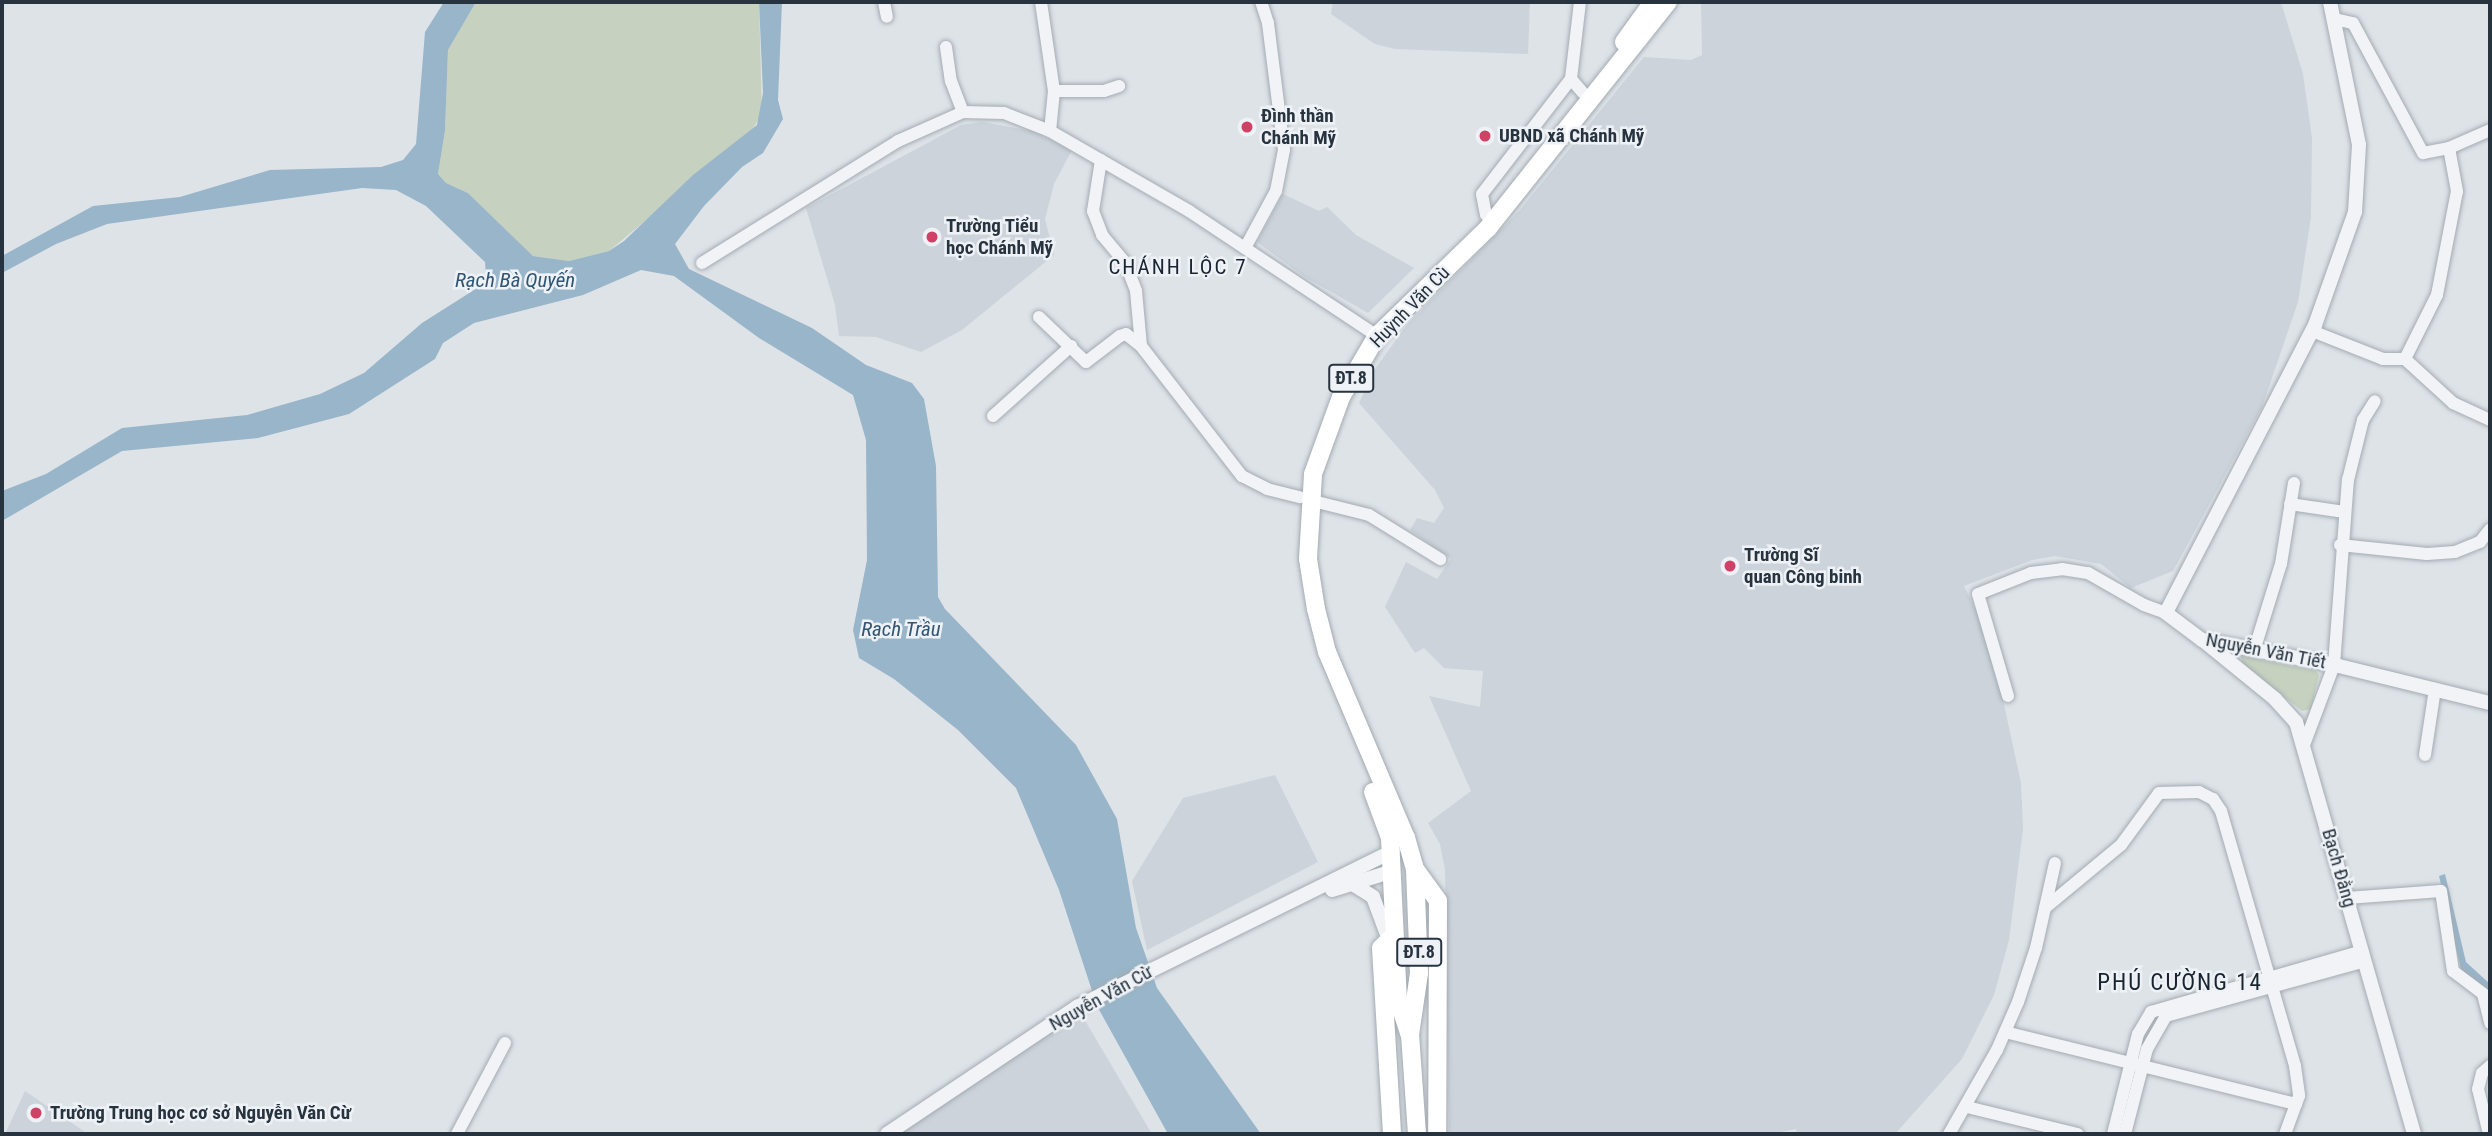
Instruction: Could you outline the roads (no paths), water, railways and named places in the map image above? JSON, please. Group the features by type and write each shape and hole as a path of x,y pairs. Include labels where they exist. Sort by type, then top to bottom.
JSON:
{"main road":[{"path":"1415,869 1393,871 1400,848 1387,826 1309,624 1298,562 1304,499 1317,433 1340,381 1374,334 1487,222 1582,91 1653,2"},
{"path":"1582,91 1668,2"},
{"name":"ĐT.8","path":"1400,848 1428,883 1426,975 1410,1035"},
{"name":"ĐT.8","path":"1415,869 1419,973 1410,1035 1417,1134"},
{"name":"ĐT.8","path":"1393,871 1398,999 1410,1035"},
{"path":"1428,883 1438,901 1437,1134"},
{"name":"ĐT.8","path":"1395,923 1389,940 1391,1002 1410,1035"},
{"path":"1389,940 1381,948 1392,1134"}],"street":[{"path":"884,2 887,17"},
{"path":"1041,2 1054,91 1050,131"},
{"path":"1245,248 1276,191 1284,150 1268,23 1261,2"},
{"path":"1580,2 1582,91"},
{"path":"2166,613 2312,331 2355,212 2361,169 2353,101 2330,2"},
{"path":"2334,19 2353,23 2423,153 2449,148 2490,130"},
{"path":"946,47 951,80 963,112"},
{"path":"1054,91 1104,91 1119,86"},
{"path":"702,263 898,141 963,112 1004,113 1050,131 1101,160 1245,248 1374,334"},
{"path":"2405,359 2437,295 2457,191 2449,148"},
{"path":"1101,160 1093,211 1102,235 1125,262 1136,291 1141,346"},
{"path":"1040,317 1086,362 1126,334 1141,346 1242,476 1267,489 1369,515 1440,559"},
{"path":"2312,331 2383,359 2405,359 2453,403 2490,420"},
{"path":"993,416 1071,346"},
{"path":"2304,745 2334,665 2344,512 2363,421 2375,401"},
{"path":"2254,651 2281,564 2294,483"},
{"path":"2290,504 2344,512"},
{"path":"2340,545 2427,554 2455,552 2480,542 2490,529"},
{"name":"Nguyễn Văn Tiết","path":"2008,696 1978,594 2031,573 2062,569 2088,573 2166,613 2202,640 2334,665 2490,703"},
{"name":"Bạch Đằng","path":"2202,640 2286,710 2304,745 2414,1134"},
{"path":"2425,755 2435,689"},
{"path":"2045,908 2121,845 2159,793 2199,792 2213,799 2221,811 2295,1066 2296,1104 2285,1134"},
{"name":"Nguyễn Văn Cừ","path":"887,1134 1077,1007 1169,960 1291,904 1400,848"},
{"path":"1949,1134 1967,1107 2005,1032 2036,948 2055,863"},
{"name":"Nguyễn Văn Cừ","path":"1291,904 1393,871"},
{"path":"1352,883 1373,897 1389,940"},
{"path":"2347,898 2441,891 2453,971 2483,994 2490,1023"},
{"path":"2125,1134 2143,1022 2151,1012 2364,956"},
{"path":"2005,1032 2296,1104"},
{"path":"457,1134 505,1043"},
{"path":"2113,1134 2137,1063"},
{"path":"2489,1134 2478,1089 2483,1073 2490,1066"},
{"path":"1967,1107 2078,1134"}],"water":[{"path":"444,2 476,2 448,50 445,131 438,174 446,183 468,193 533,256 569,261 609,251 624,241 693,175 757,125 763,93 759,2 782,2 778,100 783,119 763,153 742,167 704,206 675,244 689,269 812,328 866,365 912,383 924,399 936,466 938,597 945,609 1076,745 1117,819 1136,928 1157,988 1261,1134 1168,1134 1097,1006 1059,890 1016,788 958,730 894,679 859,658 853,630 867,560 866,440 853,395 759,338 674,276 641,270 583,295 474,323 443,343 435,359 349,414 258,438 122,451 2,521 2,491 46,474 122,428 247,415 320,394 364,373 422,323 474,290 486,274 485,262 426,206 396,190 362,188 107,224 56,244 2,273 2,256 93,206 180,197 270,170 381,167 403,160 416,144 425,32"},
{"path":"2445,874 2466,962 2490,984 2490,996 2461,969 2439,876"}],"place":[{"name":"Đình thần Chánh Mỹ","path":"1247,127"},
{"name":"UBND xã Chánh Mỹ","path":"1485,136"},
{"name":"Trường Tiểu học Chánh Mỹ","path":"932,237"},
{"name":"Trường Sĩ quan Công binh","path":"1730,566"},
{"name":"Trường Trung học cơ sở Nguyễn Văn Cừ","path":"36,1113"}],"district":[{"name":"CHÁNH LỘC 7","path":"1178,267"},
{"name":"PHÚ CƯỜNG 14","path":"2180,983"}],"water label":[{"name":"Rạch Bà Quyến","path":"515,280"},
{"name":"Rạch Trầu","path":"901,629"}]}
